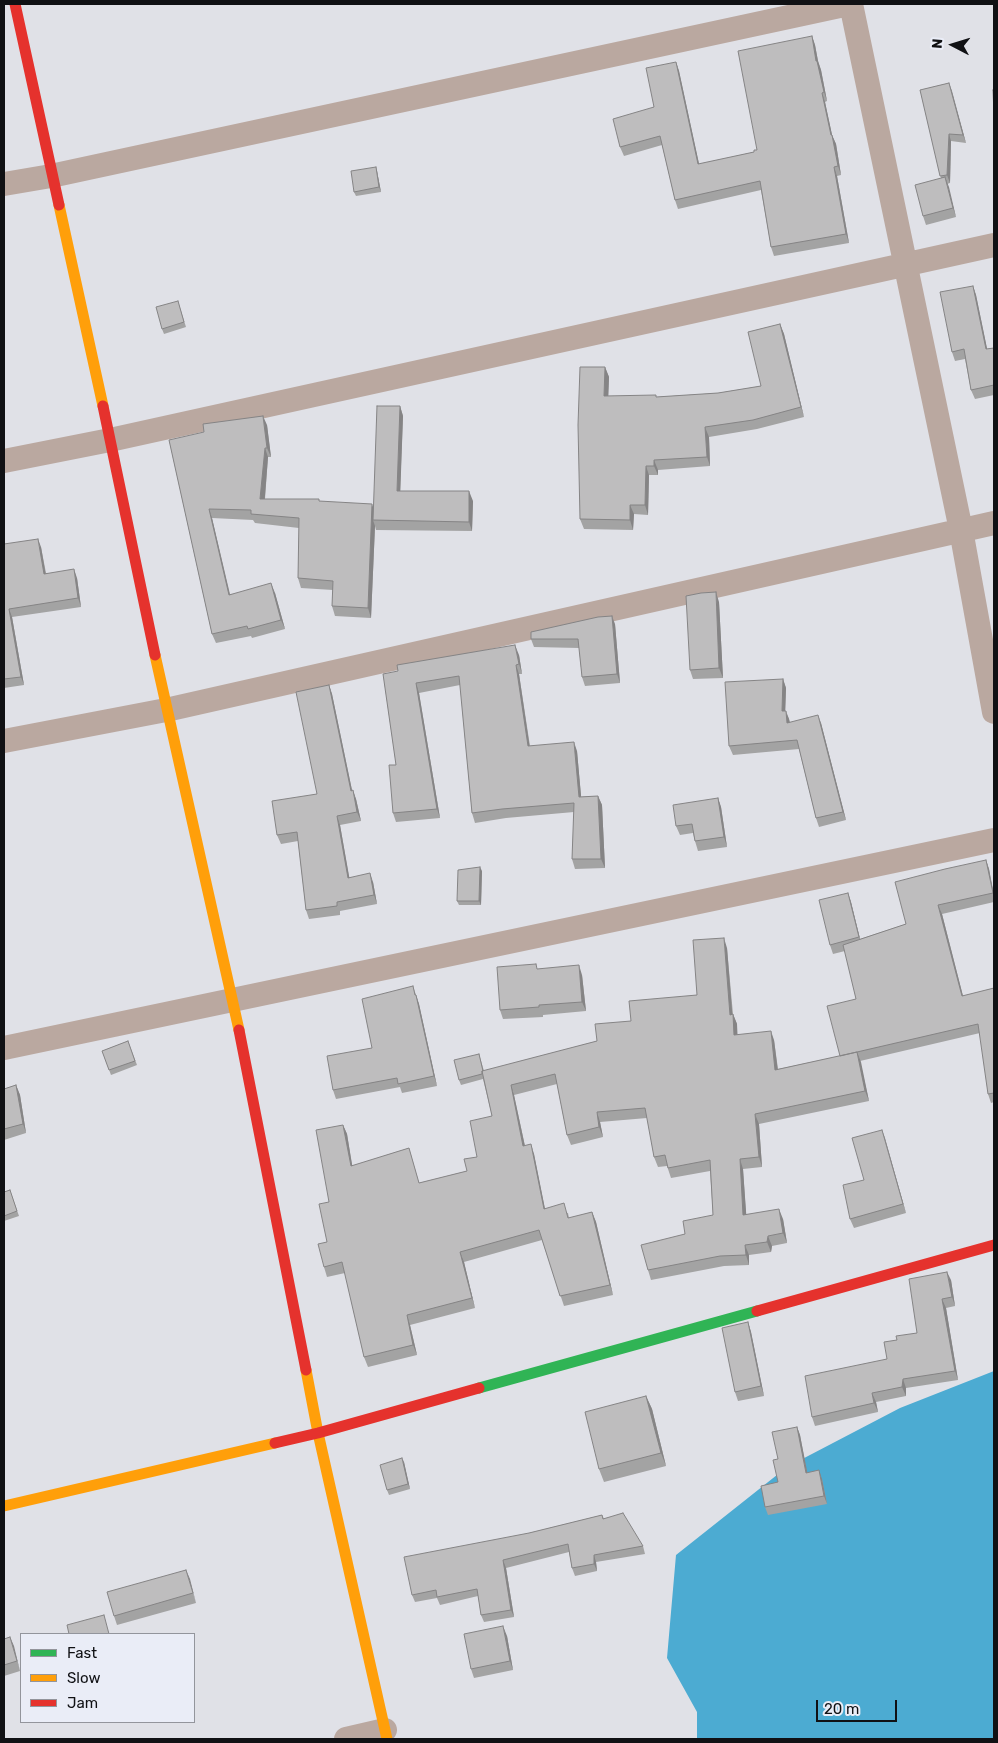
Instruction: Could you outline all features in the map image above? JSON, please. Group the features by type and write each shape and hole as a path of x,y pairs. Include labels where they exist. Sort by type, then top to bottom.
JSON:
{"street":[{"path":"14,4 110,440 166,710 233,999 318,1433 386,1735 346,1739"},
{"path":"4,184 51,176 850,4 961,530 994,712"},
{"path":"4,461 110,440 994,245"},
{"path":"4,741 166,710 994,523"},
{"path":"4,1048 994,840"},
{"path":"4,1506 318,1433 994,1245"}],"water":[{"path":"994,1371 994,1739 697,1739 697,1712 667,1658 676,1555 787,1467 900,1408"}],"building":[{"path":"812,36 838,166 834,167 846,234 771,247 760,181 675,200 660,136 620,147 613,119 654,107 646,68 676,62 698,164 754,152 754,150 757,150 738,51"},
{"path":"949,83 963,135 949,134 947,175 940,176 920,90"},
{"path":"376,167 379,187 354,192 351,171"},
{"path":"945,177 953,208 923,216 915,185"},
{"path":"973,286 986,349 994,348 994,385 971,390 964,349 952,352 940,292"},
{"path":"178,301 184,322 162,329 156,307"},
{"path":"780,324 801,407 753,420 705,427 707,457 654,460 654,466 646,466 645,505 630,505 630,520 580,519 578,425 580,367 605,367 604,396 656,395 656,397 718,393 761,386 748,332"},
{"path":"377,406 400,406 397,491 469,491 469,522 373,520"},
{"path":"263,416 267,448 265,448 260,499 319,499 319,501 372,504 368,608 332,606 333,581 298,578 299,518 251,514 251,510 209,509 229,595 271,583 281,620 248,629 247,626 212,634 169,440 204,432 203,424"},
{"path":"38,539 44,574 74,569 78,598 9,609 21,677 4,679 4,544"},
{"path":"716,592 719,668 690,670 686,596"},
{"path":"612,616 617,674 582,677 578,639 531,639 531,632 598,617"},
{"path":"515,645 519,664 516,665 528,746 574,742 579,797 598,796 601,859 572,859 574,803 472,813 459,676 416,683 437,809 393,813 389,765 396,765 383,674 398,671 397,665"},
{"path":"783,679 782,711 786,711 787,723 818,715 843,812 816,818 797,740 729,746 725,682"},
{"path":"329,685 357,812 337,816 348,878 370,873 374,895 337,902 337,906 306,910 297,832 277,835 272,801 317,794 296,692"},
{"path":"718,798 724,837 695,841 692,824 676,826 673,805"},
{"path":"986,860 993,893 938,905 962,996 994,988 994,1093 988,1094 978,1024 840,1056 827,1006 856,999 843,945 906,924 895,882"},
{"path":"480,867 479,901 457,901 458,870"},
{"path":"848,893 859,937 830,945 819,900"},
{"path":"724,938 730,1015 733,1014 734,1035 771,1031 775,1070 857,1052 865,1091 755,1114 759,1157 740,1159 743,1215 779,1209 783,1233 768,1236 767,1242 745,1245 746,1255 720,1256 648,1270 641,1245 685,1234 683,1221 713,1215 710,1160 668,1168 665,1155 654,1157 645,1108 597,1112 599,1127 567,1135 555,1074 511,1085 523,1146 531,1144 544,1209 564,1203 568,1218 592,1212 610,1285 560,1296 539,1230 460,1252 472,1298 407,1315 413,1345 364,1357 342,1262 324,1267 318,1244 327,1242 319,1204 329,1202 316,1130 343,1125 351,1166 409,1148 419,1183 467,1171 464,1159 477,1157 470,1121 492,1116 482,1071 597,1041 595,1024 631,1021 629,1001 697,995 693,940"},
{"path":"536,964 537,969 579,965 582,1002 500,1010 497,967"},
{"path":"413,986 434,1076 398,1084 397,1078 333,1090 327,1056 372,1048 362,999"},
{"path":"128,1041 135,1061 109,1070 102,1051"},
{"path":"479,1054 482,1074 459,1080 454,1060"},
{"path":"16,1085 23,1124 4,1129 4,1089"},
{"path":"882,1130 903,1204 850,1219 843,1185 864,1180 852,1138"},
{"path":"10,1190 17,1211 4,1216 4,1192"},
{"path":"947,1272 952,1297 942,1299 955,1371 903,1379 902,1387 872,1393 874,1403 812,1417 805,1376 887,1359 884,1342 897,1340 896,1336 917,1333 909,1279"},
{"path":"748,1322 761,1386 735,1392 722,1328"},
{"path":"646,1396 661,1453 599,1469 585,1412"},
{"path":"797,1427 806,1473 819,1470 824,1496 765,1507 761,1486 778,1482 773,1460 778,1459 772,1432"},
{"path":"402,1458 408,1484 387,1490 380,1465"},
{"path":"623,1513 643,1546 594,1555 594,1564 572,1568 568,1544 503,1560 511,1610 481,1615 477,1589 437,1597 436,1590 412,1595 404,1557 529,1533 602,1515 603,1519"},
{"path":"186,1570 193,1593 114,1616 107,1592"},
{"path":"104,1615 109,1633 69,1633 67,1625"},
{"path":"503,1626 510,1661 471,1669 464,1634"},
{"path":"10,1637 17,1661 4,1665 4,1639"}],"traffic: fast":[{"path":"479,1388 757,1311"}],"traffic: slow":[{"path":"59,205 103,406"},
{"path":"155,655 239,1030"},
{"path":"306,1370 318,1433 387,1739"},
{"path":"4,1506 275,1443"}],"traffic: jam":[{"path":"15,4 59,205"},
{"path":"103,406 155,655"},
{"path":"239,1030 306,1370"},
{"path":"757,1311 994,1245"},
{"path":"275,1443 318,1433 479,1388"}]}
